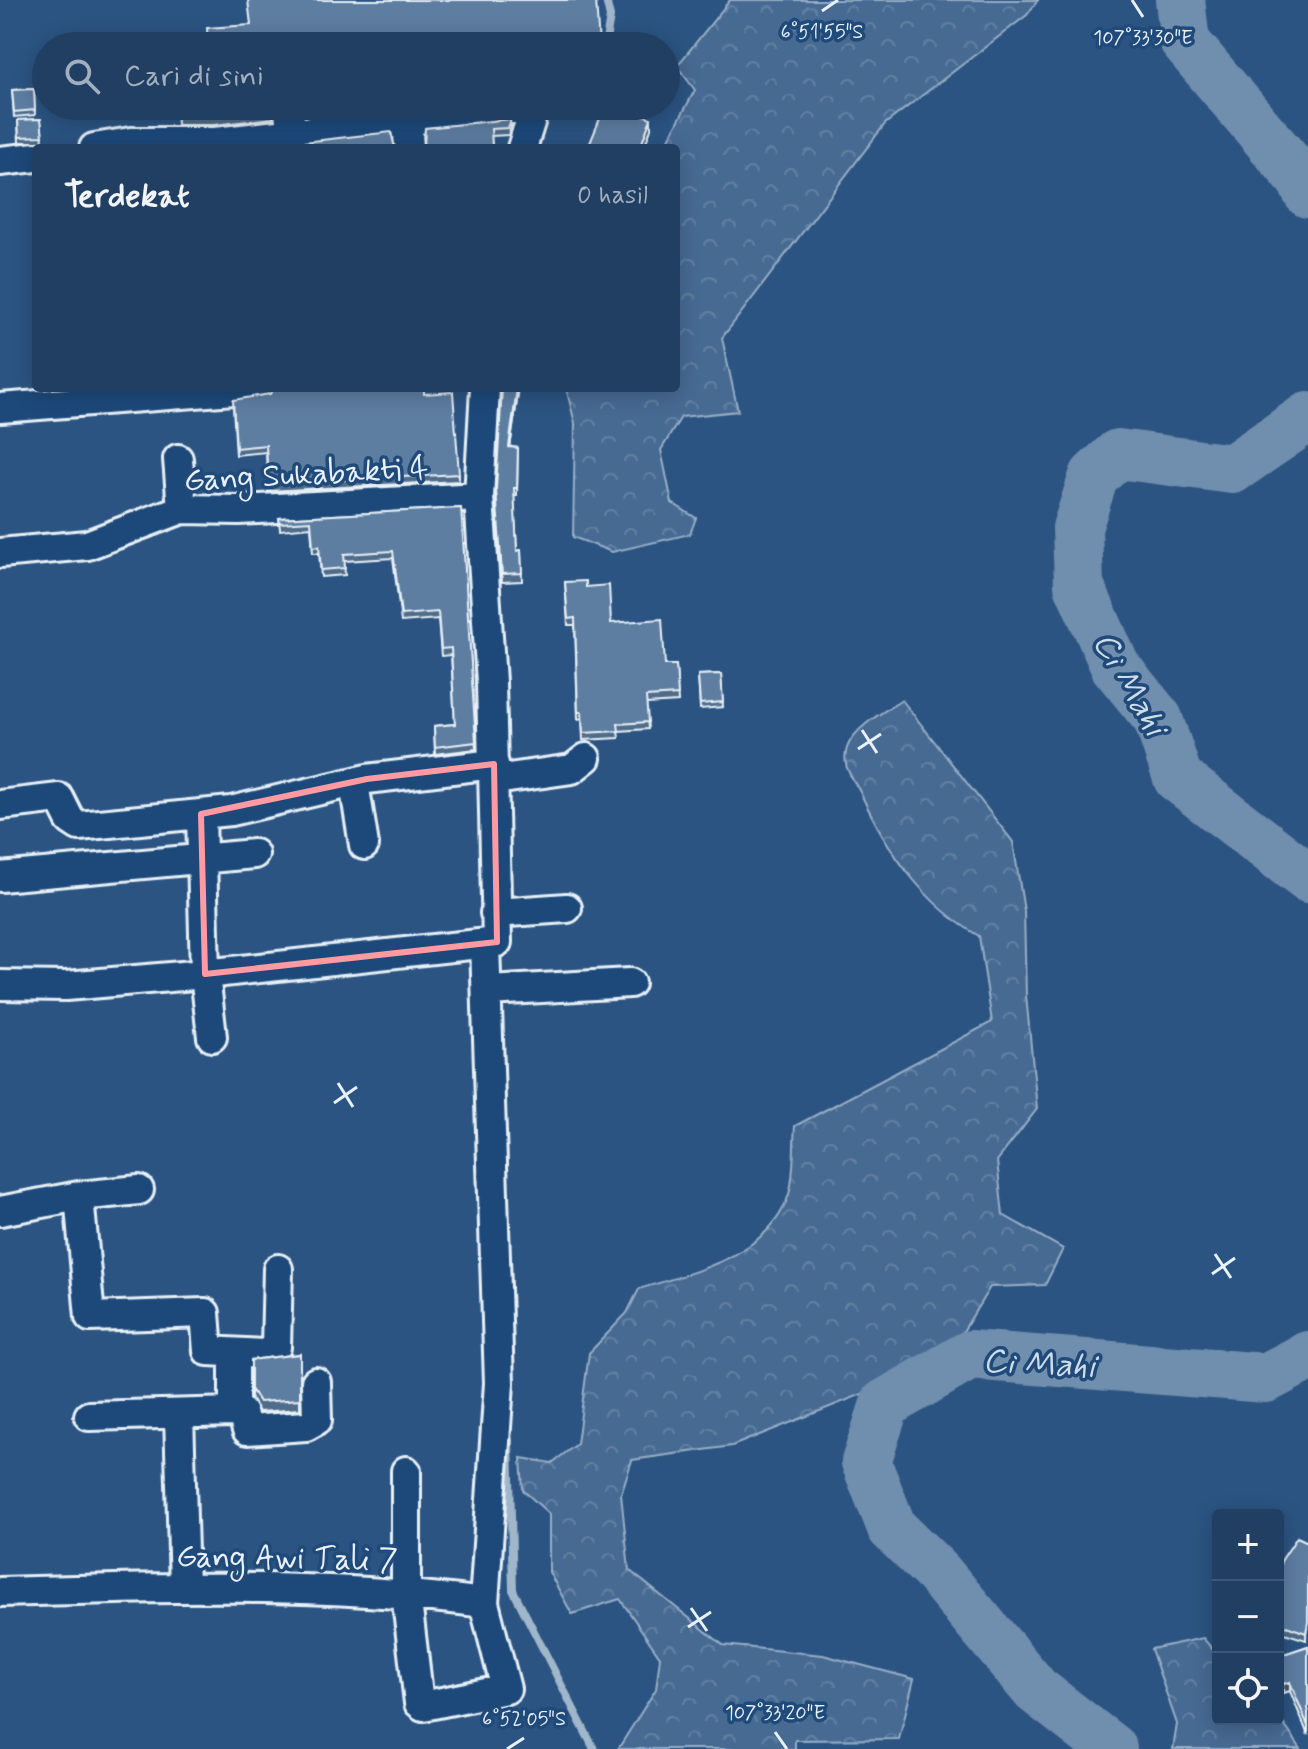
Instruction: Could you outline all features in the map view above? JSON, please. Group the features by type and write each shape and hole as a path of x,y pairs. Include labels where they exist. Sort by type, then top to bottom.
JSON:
{"street":[{"path":"119,144 215,142 290,120"},
{"path":"407,120 409,144"},
{"path":"523,144 531,120"},
{"path":"0,161 32,157"},
{"path":"0,408 154,392"},
{"path":"0,985 66,986 205,974 497,942 495,772 479,497 485,392"},
{"path":"178,459 182,509"},
{"name":"Gang Sukabakti 4","path":"0,553 87,545 182,509 239,510 479,497"},
{"path":"0,805 59,798 70,820 79,826 231,811 354,783 572,769 586,758"},
{"path":"354,783 364,845"},
{"path":"201,814 205,974 212,1037"},
{"path":"0,877 254,854"},
{"path":"495,913 567,908"},
{"path":"406,1471 406,1593 419,1703 423,1706 506,1689 484,1603 499,1383 485,944"},
{"path":"488,991 630,983"},
{"path":"0,1211 79,1196 139,1190"},
{"path":"79,1196 90,1317 205,1313 208,1351 265,1354 276,1347 278,1269"},
{"path":"234,1354 234,1412"},
{"path":"89,1416 234,1412 242,1413 247,1430 313,1424 317,1420 316,1382"},
{"path":"179,1415 184,1587"},
{"name":"Gang Awi Tali 7","path":"0,1592 184,1587 406,1593 484,1603"}],"highlighted area":[{"path":"494,764 497,942 205,974 201,814 367,779"}],"green space":[{"path":"730,0 1038,0 1027,15 885,124 722,338 738,411 681,417 661,450 672,503 696,518 690,534 612,552 573,537 575,423 567,392 680,392 680,144 666,144 695,90 680,70 680,62"},
{"path":"902,700 1013,842 1024,911 1026,995 1037,1109 997,1161 1003,1215 1063,1249 1045,1285 990,1287 945,1361 732,1446 632,1460 621,1494 629,1570 723,1645 823,1655 914,1679 899,1739 795,1740 795,1749 618,1749 656,1689 660,1657 620,1599 572,1614 549,1572 549,1514 523,1490 521,1458 552,1463 577,1444 589,1353 627,1313 639,1289 705,1268 747,1247 765,1233 779,1215 789,1194 795,1126 992,1022 979,936 941,908 909,874 882,834 846,766 847,748 856,733"},
{"path":"1203,1638 1212,1649 1212,1725 1284,1725 1301,1749 1173,1749 1177,1724 1151,1649"}],"building":[{"path":"248,0 596,0 598,32 207,32 207,28 251,25"},
{"path":"32,89 32,110 14,112 12,90"},
{"path":"18,120 41,120 43,136 19,137"},
{"path":"511,120 508,128 491,129 492,144 424,144 425,128"},
{"path":"599,120 650,120 641,144 590,144"},
{"path":"391,132 394,144 286,144"},
{"path":"453,392 459,474 268,484 266,445 236,448 233,400 270,394"},
{"path":"502,392 516,392 509,447 518,448 517,488 514,488 517,551 521,550 522,573 502,574 496,489"},
{"path":"461,508 476,742 435,747 434,726 455,724 451,648 441,649 438,612 401,615 393,551 344,554 345,568 321,570 319,546 313,547 311,521 280,523 279,518"},
{"path":"586,581 586,587 609,585 611,623 662,619 665,665 676,665 678,695 646,697 648,722 618,724 619,731 583,733 582,712 578,712 575,618 568,619 565,582"},
{"path":"721,674 723,702 700,704 698,675"},
{"path":"300,1354 300,1399 259,1402 251,1389 251,1360"},
{"path":"1297,1537 1308,1542 1306,1633 1284,1625 1284,1556"},
{"path":"1308,1646 1308,1726 1290,1682 1284,1684 1284,1654"}],"waterway":[{"path":"606,0 610,17 607,32"},
{"name":"Ci Mahi","path":"1180,0 1185,42 1301,179 1308,193"},
{"name":"Ci Mahi","path":"1308,417 1232,469 1118,454 1094,476 1077,528 1079,585 1115,666 1158,719 1178,778 1308,878"},
{"name":"Ci Mahi","path":"1112,1749 1036,1690 938,1573 892,1528 866,1462 885,1404 970,1355 1266,1378 1308,1356"},
{"path":"509,1440 513,1590 594,1749"}]}
